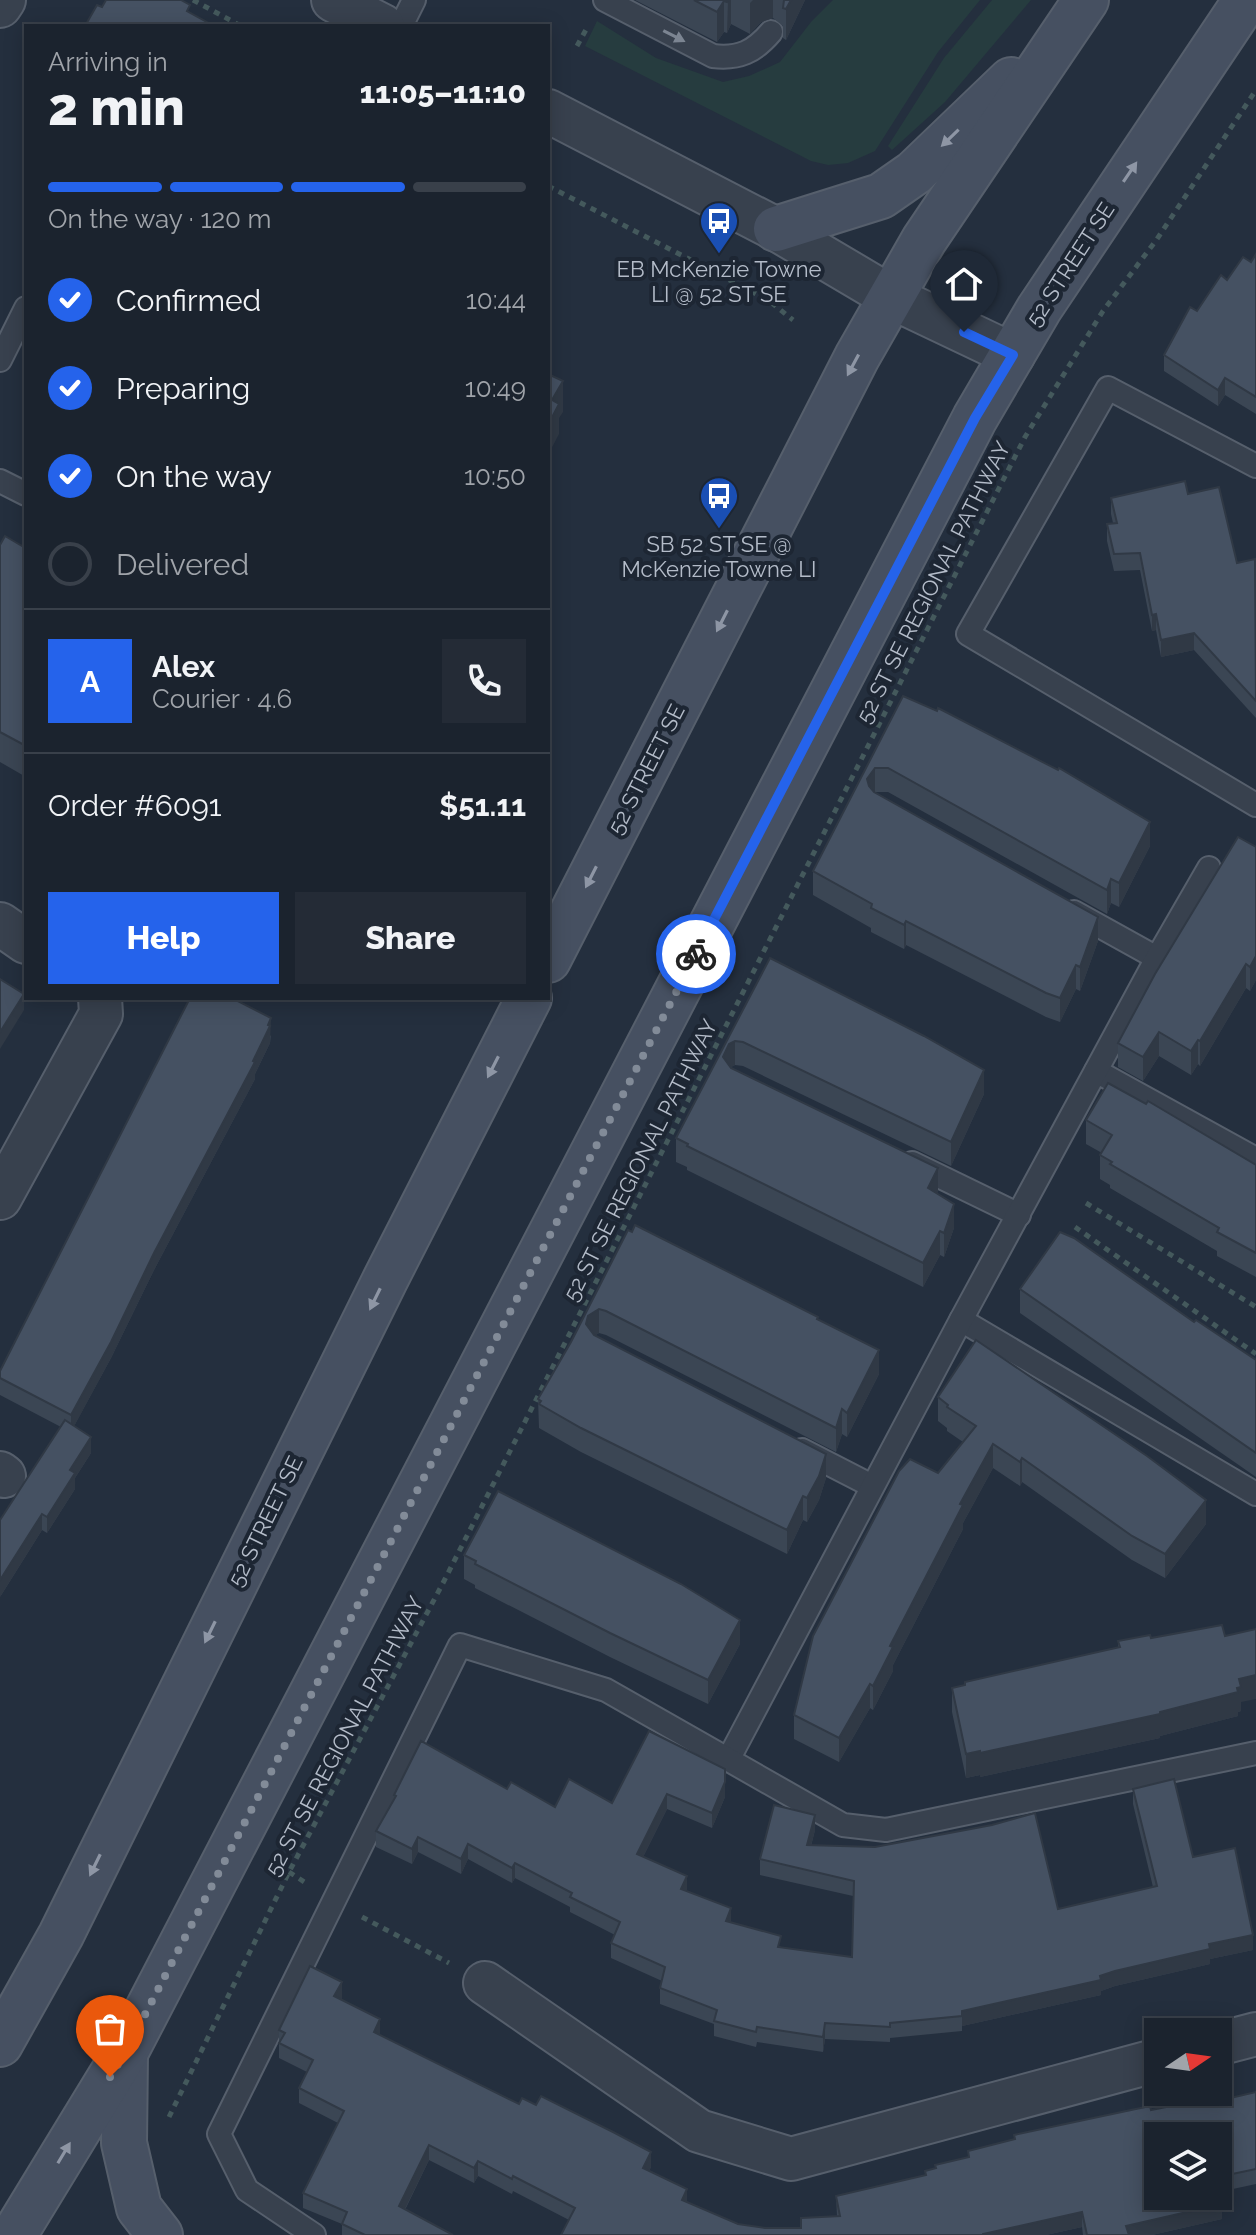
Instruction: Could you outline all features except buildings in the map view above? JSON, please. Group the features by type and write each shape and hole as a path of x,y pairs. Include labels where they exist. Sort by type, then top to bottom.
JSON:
{"main road":[{"name":"52 STREET SE","path":"550,956 857,357 924,240 1086,0"},
{"name":"52 STREET SE","path":"20,2224 125,2053 975,418 1039,309 1246,0"},
{"path":"776,229 881,196 914,173 1004,86 1051,50"},
{"name":"52 STREET SE","path":"0,2044 61,1935 385,1280 528,1000"},
{"path":"0,1981 61,1935"},
{"path":"125,2053 124,2143 139,2208 160,2235"}],"street":[{"path":"0,6 4,0"},
{"path":"333,0 379,24"},
{"path":"550,112 776,229 891,297 1013,355"},
{"path":"0,924 24,941"},
{"path":"0,1198 101,1014 100,1000"},
{"path":"485,1983 699,2131 791,2159 1144,2064"},
{"path":"1232,2040 1256,2034"}],"lane":[{"path":"402,24 414,0"},
{"path":"605,0 713,56 727,58 745,55 759,46 771,32"},
{"path":"0,360 24,312"},
{"path":"1256,466 1108,388 968,634 1256,805"},
{"path":"0,481 24,493"},
{"path":"728,1760 961,1320 1209,868"},
{"path":"1060,904 1157,958"},
{"path":"1096,1071 1256,1159"},
{"path":"892,1153 1019,1215"},
{"path":"961,1320 1256,1494"},
{"path":"777,1437 872,1486"},
{"path":"314,2235 247,2190 219,2134 460,1645 606,1690 843,1825 886,1830 1256,1753"}],"path":[{"path":"193,0 237,24"},
{"name":"52 ST SE REGIONAL PATHWAY","path":"165,2125 289,1872 443,1583 1025,437 1103,311 1157,239 1256,90"},
{"path":"550,187 768,300 793,320"},
{"path":"1086,1203 1256,1307"},
{"path":"1075,1227 1256,1354"},
{"path":"289,1872 333,1902 485,1983"}],"green space":[{"path":"833,0 980,0 938,52 875,151 848,163 828,165 811,161 585,46 597,21 656,58 723,82 749,76 780,62 811,22"},
{"path":"992,0 1031,0 945,102 892,150 888,146 944,58"}],"way so far":[{"path":"110,2077 696,954"}],"place":[{"name":"EB McKenzie Towne LI @ 52 ST SE","path":"719,255"},
{"name":"SB 52 ST SE @ McKenzie Towne LI","path":"719,530"}],"route":[{"path":"696,954 975,418 1013,355 964,332"}]}
